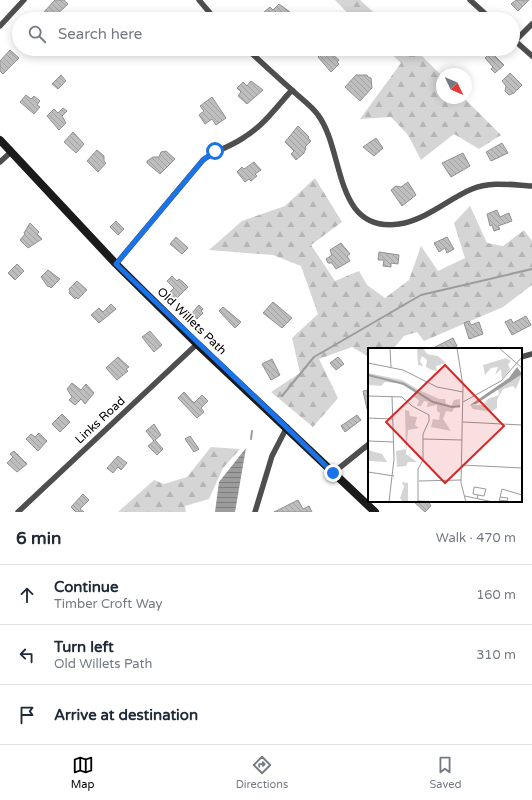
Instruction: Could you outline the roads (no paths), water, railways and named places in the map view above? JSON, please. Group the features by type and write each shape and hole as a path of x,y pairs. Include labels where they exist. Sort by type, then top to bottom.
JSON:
{"main road":[{"name":"Old Willets Path","path":"0,140 116,264 197,344 287,427 375,512"}],"street":[{"path":"13,12 24,0"},
{"path":"199,0 209,12"},
{"path":"470,0 483,12"},
{"path":"0,26 12,13"},
{"path":"520,35 532,24"},
{"path":"520,45 532,56"},
{"path":"255,56 318,115 330,140 347,197 361,216 377,223 392,225 407,223 423,216 473,188 489,184 532,186"},
{"path":"116,264 203,160 215,151 246,136 263,122 292,90"},
{"path":"0,162 11,152"},
{"name":"Links Road","path":"18,512 197,344"},
{"path":"522,357 532,354"},
{"path":"255,512 272,456 287,427"},
{"path":"333,473 368,445"}],"waterway":[{"path":"282,396 314,357 421,295 532,269"},
{"path":"251,439 252,431"}]}
